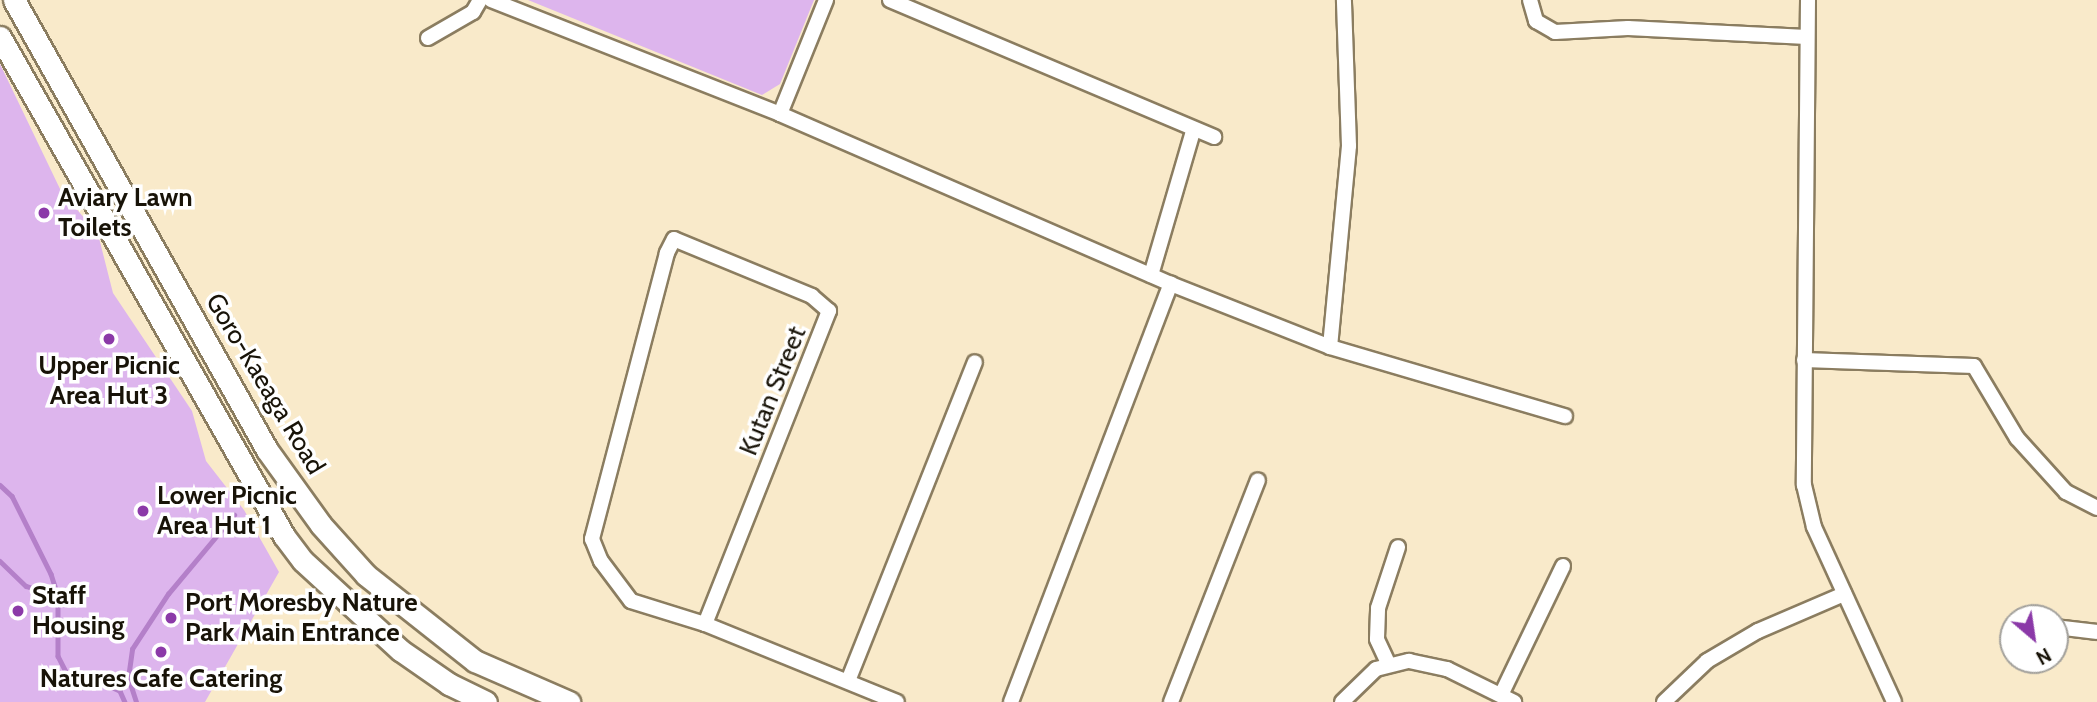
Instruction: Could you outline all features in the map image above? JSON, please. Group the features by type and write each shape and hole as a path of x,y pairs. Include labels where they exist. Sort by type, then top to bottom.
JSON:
{"main road":[{"name":"Goro-Kaeaga Road","path":"14,0 267,450 307,508 366,575 475,661 569,702"},
{"path":"0,37 284,536 303,561 400,650 449,684 486,702"}],"street":[{"path":"428,38 473,12 480,0"},
{"path":"491,0 780,114 1171,284 1329,347 1565,416"},
{"path":"780,114 826,0"},
{"path":"890,0 1193,131 1214,137"},
{"path":"1329,347 1349,146 1344,0"},
{"path":"1530,0 1536,21 1555,33 1629,28 1807,37"},
{"path":"1808,0 1804,485 1814,527 1894,702"},
{"path":"1151,275 1193,131"},
{"name":"Kutan Street","path":"674,239 812,296 829,311 705,624 631,600 601,561 592,539 667,253 674,239"},
{"path":"1011,702 1171,284"},
{"path":"1804,360 1974,366 2017,438 2066,492 2097,509"},
{"path":"848,681 975,362"},
{"path":"1171,702 1258,480"},
{"path":"1388,663 1377,639 1378,608 1398,547"},
{"path":"1342,702 1361,679 1388,663 1409,661 1447,669 1508,698 1563,566"},
{"path":"1664,702 1707,661 1758,631 1844,594"},
{"path":"705,624 897,702"},
{"path":"2069,629 2097,632"}],"shaded area":[{"path":"528,0 814,0 780,84 762,95"},
{"path":"0,64 61,191 98,234 113,293 192,411 206,461 244,510 279,572 205,702 0,702"}],"waterway":[{"path":"0,485 12,496 51,574 58,596 58,656 71,681 87,686 101,682 120,691 125,702"},
{"path":"136,702 128,678 132,649 168,594 234,515"},
{"path":"0,561 26,586 57,596"}],"place":[{"name":"Aviary Lawn Toilets","path":"44,213"},
{"name":"Upper Picnic Area Hut 3","path":"109,339"},
{"name":"Lower Picnic Area Hut 1","path":"143,511"},
{"name":"Staff Housing","path":"18,611"},
{"name":"Port Moresby Nature Park Main Entrance","path":"171,618"},
{"name":"Natures Cafe Catering","path":"161,652"}]}
